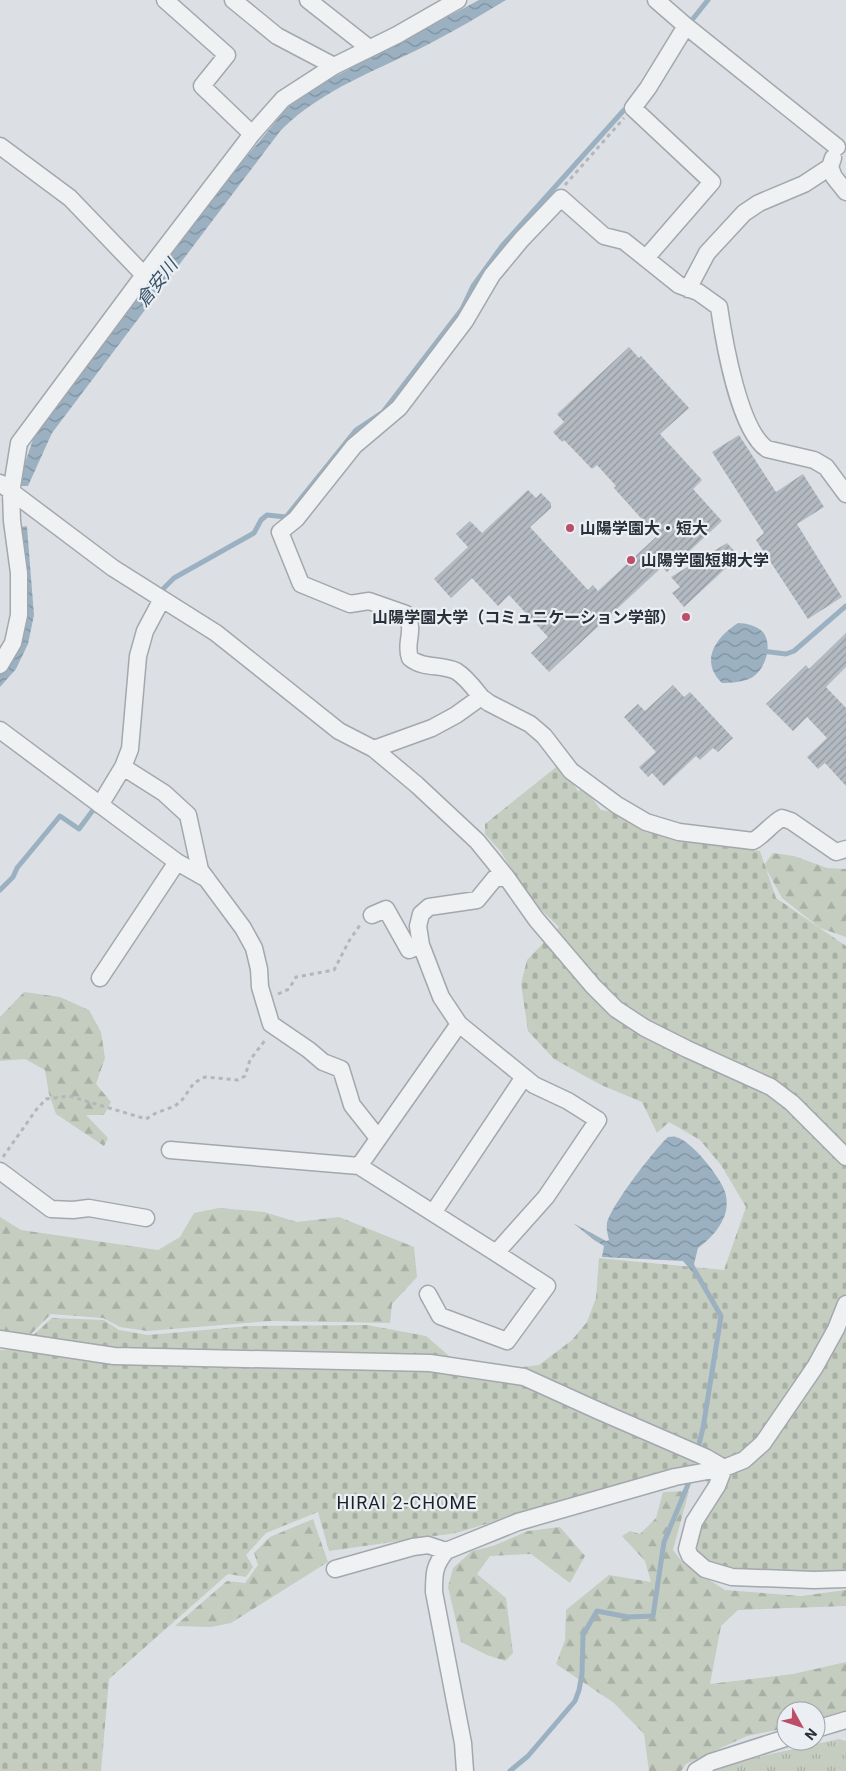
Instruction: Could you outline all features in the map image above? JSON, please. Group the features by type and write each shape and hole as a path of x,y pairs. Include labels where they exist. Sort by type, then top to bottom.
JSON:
{"street":[{"path":"166,0 228,55 202,86 252,134"},
{"path":"233,0 277,36 334,66"},
{"path":"308,0 370,48"},
{"path":"0,664 14,643 19,615 19,572 12,521 19,443 252,134 283,99 334,66 396,35 458,0"},
{"path":"656,0 686,26 841,146 830,167 804,184 758,203 744,213 707,253 688,289"},
{"path":"646,258 712,182 633,108 648,88 686,26"},
{"path":"0,146 70,198 144,275"},
{"path":"830,167 834,177 846,192"},
{"path":"846,494 826,467 814,460 767,449 761,445 744,415 725,348 719,307 698,292 679,285 624,241 604,236 561,198 520,240 492,275 465,321 398,408 354,446 296,519 280,532 301,584 350,604 369,601 406,614 411,624 408,653 410,658 422,664 454,670 465,678 489,703 530,724 544,736 572,771 617,805 646,822 679,832 753,841 761,837 775,822 782,818 791,821 836,852 846,849"},
{"path":"14,495 113,568 216,633 339,731 374,749 417,785 477,841 507,878 536,919 593,986 616,1009 645,1028 771,1087 792,1103 846,1157"},
{"path":"98,804 123,766 130,749 138,656 145,631 162,599"},
{"path":"374,749 432,728 456,715 482,696"},
{"path":"0,730 177,862 208,879"},
{"path":"123,766 164,793 188,815 200,870 243,928 254,948 259,969 260,987 271,1024 323,1062 341,1069 352,1105 378,1138"},
{"path":"100,978 177,862"},
{"path":"496,1253 546,1197 598,1120 568,1101 534,1085 459,1024 441,997 420,945 418,926 421,914 429,906 477,900 495,878 507,878"},
{"path":"372,915 386,909 409,950 420,945"},
{"path":"359,1166 459,1024"},
{"path":"433,1213 524,1077"},
{"path":"170,1150 359,1166 547,1286 507,1341 440,1316 428,1294"},
{"path":"0,1171 51,1209 73,1210 89,1208 146,1218"},
{"path":"465,1771 463,1743 434,1592 434,1571 439,1559 446,1551 518,1522 675,1477 724,1468 744,1460 763,1443 814,1367 836,1329 846,1304"},
{"path":"0,1339 114,1356 430,1363 524,1377 599,1412 705,1457 724,1468"},
{"path":"724,1468 717,1486 694,1522 687,1549 690,1556 705,1569 732,1577 814,1580 846,1579"},
{"path":"335,1569 413,1547 428,1545 446,1551"},
{"path":"826,1726 846,1720"},
{"path":"696,1771 710,1762 776,1741"}],"path":[{"path":"561,198 563,187 633,108"},
{"path":"265,999 289,989 296,977 334,970 349,941 362,923 372,915"},
{"path":"0,1162 36,1110 46,1099 69,1096 146,1119 175,1106 182,1100 194,1083 205,1077 238,1080 245,1076 250,1060 276,1027"}],"green space":[{"path":"560,764 578,791 584,788 601,810 618,814 659,833 678,838 760,851 776,898 846,946 846,1573 732,1569 704,1562 697,1550 701,1525 717,1498 696,1466 650,1475 456,1533 329,1551 318,1512 266,1533 246,1555 253,1567 246,1577 228,1574 109,1679 101,1771 0,1771 0,1350 17,1350 52,1318 104,1320 119,1330 148,1335 249,1326 367,1325 426,1336 470,1374 539,1365 572,1340 587,1322 596,1298 599,1258 724,1270 746,1207 721,1165 700,1140 669,1122 657,1133 642,1102 601,1085 554,1059 528,1031 521,984 527,960 559,927 528,897 501,852 485,834 485,824"},
{"path":"773,853 794,856 827,868 846,869 846,937 820,928 782,898 764,865"},
{"path":"24,992 60,997 89,1010 101,1032 105,1058 96,1084 111,1102 104,1115 86,1115 108,1138 104,1146 56,1114 49,1094 45,1070 25,1059 0,1061 0,1017"},
{"path":"219,1208 264,1212 297,1222 339,1217 414,1247 417,1277 392,1304 390,1323 271,1321 147,1331 120,1327 103,1318 51,1314 29,1336 0,1332 0,1217 21,1230 158,1250 180,1237 194,1213"},
{"path":"689,1491 673,1550 684,1564 725,1590 801,1596 846,1590 846,1606 738,1610 721,1626 710,1684 793,1674 846,1662 846,1712 826,1719 826,1701 776,1701 776,1730 747,1736 686,1764 681,1771 649,1771 644,1734 614,1703 556,1664 565,1640 566,1610 609,1575 651,1582 645,1561 622,1536 630,1531 640,1534 656,1518 663,1492"},
{"path":"313,1519 328,1562 231,1623 211,1627 175,1626 227,1581 245,1583 258,1565 254,1553 270,1537"},
{"path":"560,1527 585,1556 570,1583 531,1554 490,1556 477,1574 506,1598 513,1653 505,1661 487,1655 461,1642 448,1587 453,1568 472,1551 493,1546 528,1531"},
{"path":"839,1739 846,1741 846,1771 715,1771 740,1761 785,1751 826,1751 826,1742"}],"water":[{"name":"倉安川","path":"479,0 506,0 439,39 333,91 298,115 281,130 52,433 28,486 27,527 34,615 28,644 16,669 0,687 0,673 23,549 18,483 36,431 213,197 287,108 321,84"},
{"path":"738,623 751,625 763,632 768,644 766,658 759,671 749,679 722,683 715,675 712,666 713,650 723,635"},
{"path":"668,1137 682,1140 705,1160 718,1178 726,1196 726,1211 722,1222 711,1237 698,1248 694,1264 698,1273 695,1275 683,1261 602,1257 604,1246 573,1223 606,1241 609,1240 607,1224 616,1205"}],"pier":[{"path":"17,486 30,486 29,526 20,527"}],"building":[{"path":"629,347 639,358 641,356 689,408 660,434 702,480 693,489 722,521 667,572 662,567 549,672 531,653 548,637 509,595 498,606 472,578 451,598 434,579 468,547 456,534 470,521 482,533 528,490 536,498 541,493 551,503 551,508 530,527 588,590 593,585 598,591 657,536 614,488 616,486 597,465 592,469 564,440 562,442 553,432 564,422 557,414"},
{"path":"739,435 776,492 803,474 824,507 797,524 842,597 808,619 756,540 764,533 712,452"},
{"path":"727,543 739,556 684,607 672,593 680,587 671,577"},
{"path":"846,633 846,667 826,687 846,708 846,786 825,763 818,769 807,757 827,738 807,717 793,731 766,704 806,665 809,669"},
{"path":"673,685 684,697 690,692 733,738 718,752 713,748 700,760 696,756 664,786 652,773 648,777 639,767 656,752 624,717 638,704 645,711"}],"waterway":[{"path":"692,20 708,0"},
{"path":"164,588 174,578 254,533 261,520 267,515 286,517 356,430 383,412 462,309 473,286 502,246 624,110"},
{"path":"762,651 786,654 794,651 846,606"},
{"path":"0,890 13,877 17,868 60,816 79,829 96,806"},
{"path":"695,1271 721,1316 698,1448"},
{"path":"510,1771 528,1756 575,1701 582,1674 583,1635 597,1611 628,1617 653,1616 664,1542 689,1482"}],"place":[{"name":"山陽学園大・短大","path":"570,528"},
{"name":"山陽学園短期大学","path":"631,560"},
{"name":"山陽学園大学（コミュニケーション学部）","path":"686,617"}],"district":[{"name":"HIRAI 2-CHOME","path":"407,1503"}]}
